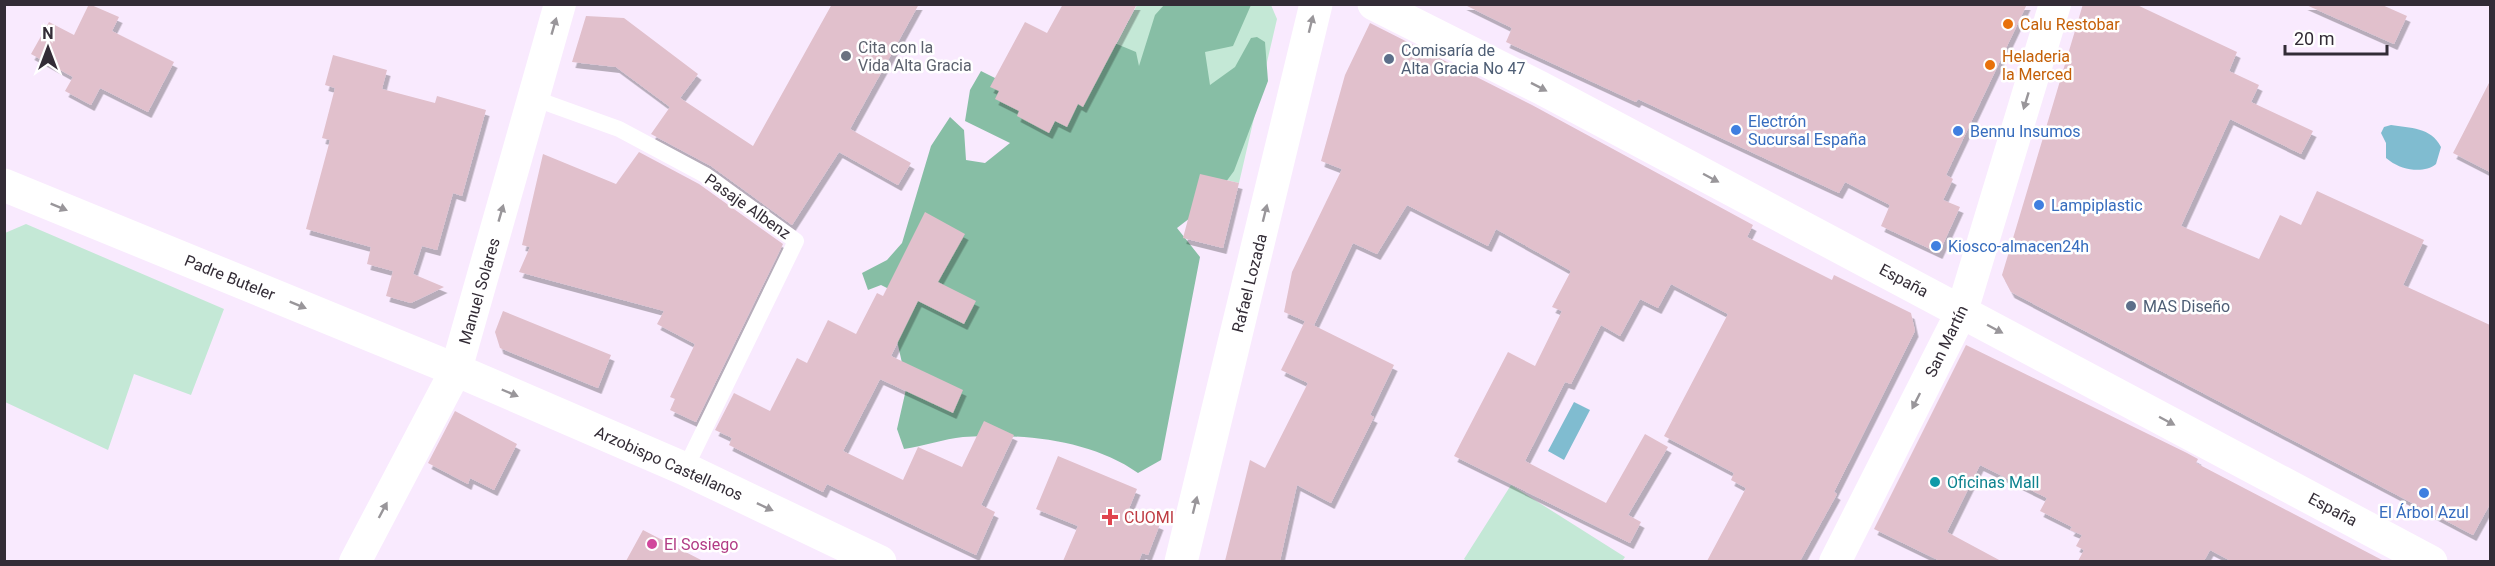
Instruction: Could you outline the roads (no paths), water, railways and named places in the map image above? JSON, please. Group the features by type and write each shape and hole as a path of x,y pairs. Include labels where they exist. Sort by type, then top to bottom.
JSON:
{"street":[{"name":"Manuel Solares","path":"355,561 456,370 560,4"},
{"name":"Rafael Lozada","path":"1181,561 1316,4"},
{"name":"España","path":"1374,4 1541,88 2431,561"},
{"name":"San Martín","path":"1835,561 1962,311 2055,4"},
{"name":"Padre Buteler","path":"4,185 456,370"},
{"name":"Arzobispo Castellanos","path":"456,370 685,469 880,561"}],"lane":[{"name":"Pasaje Albenz","path":"533,98 619,129 705,175 796,241 685,469"}],"water":[{"path":"2391,125 2426,132 2437,140 2441,147 2436,164 2425,169 2413,170 2401,167 2386,158 2386,143 2381,133 2384,127"},
{"path":"1574,402 1590,410 1564,460 1548,451"}],"place":[{"name":"Calu Restobar","path":"2008,24"},
{"name":"Cita con la Vida Alta Gracia","path":"846,56"},
{"name":"Comisaría de Alta Gracia No 47","path":"1389,59"},
{"name":"Heladeria la Merced","path":"1990,65"},
{"name":"Electrón Sucursal España","path":"1736,130"},
{"name":"Bennu Insumos","path":"1958,131"},
{"name":"Lampiplastic","path":"2039,205"},
{"name":"Kiosco-almacen24h","path":"1936,246"},
{"name":"MAS Diseño","path":"2131,306"},
{"name":"Oficinas Mall","path":"1935,482"},
{"name":"El Árbol Azul","path":"2424,493"},
{"name":"CUOMI","path":"1110,517"},
{"name":"El Sosiego","path":"652,544"}]}
